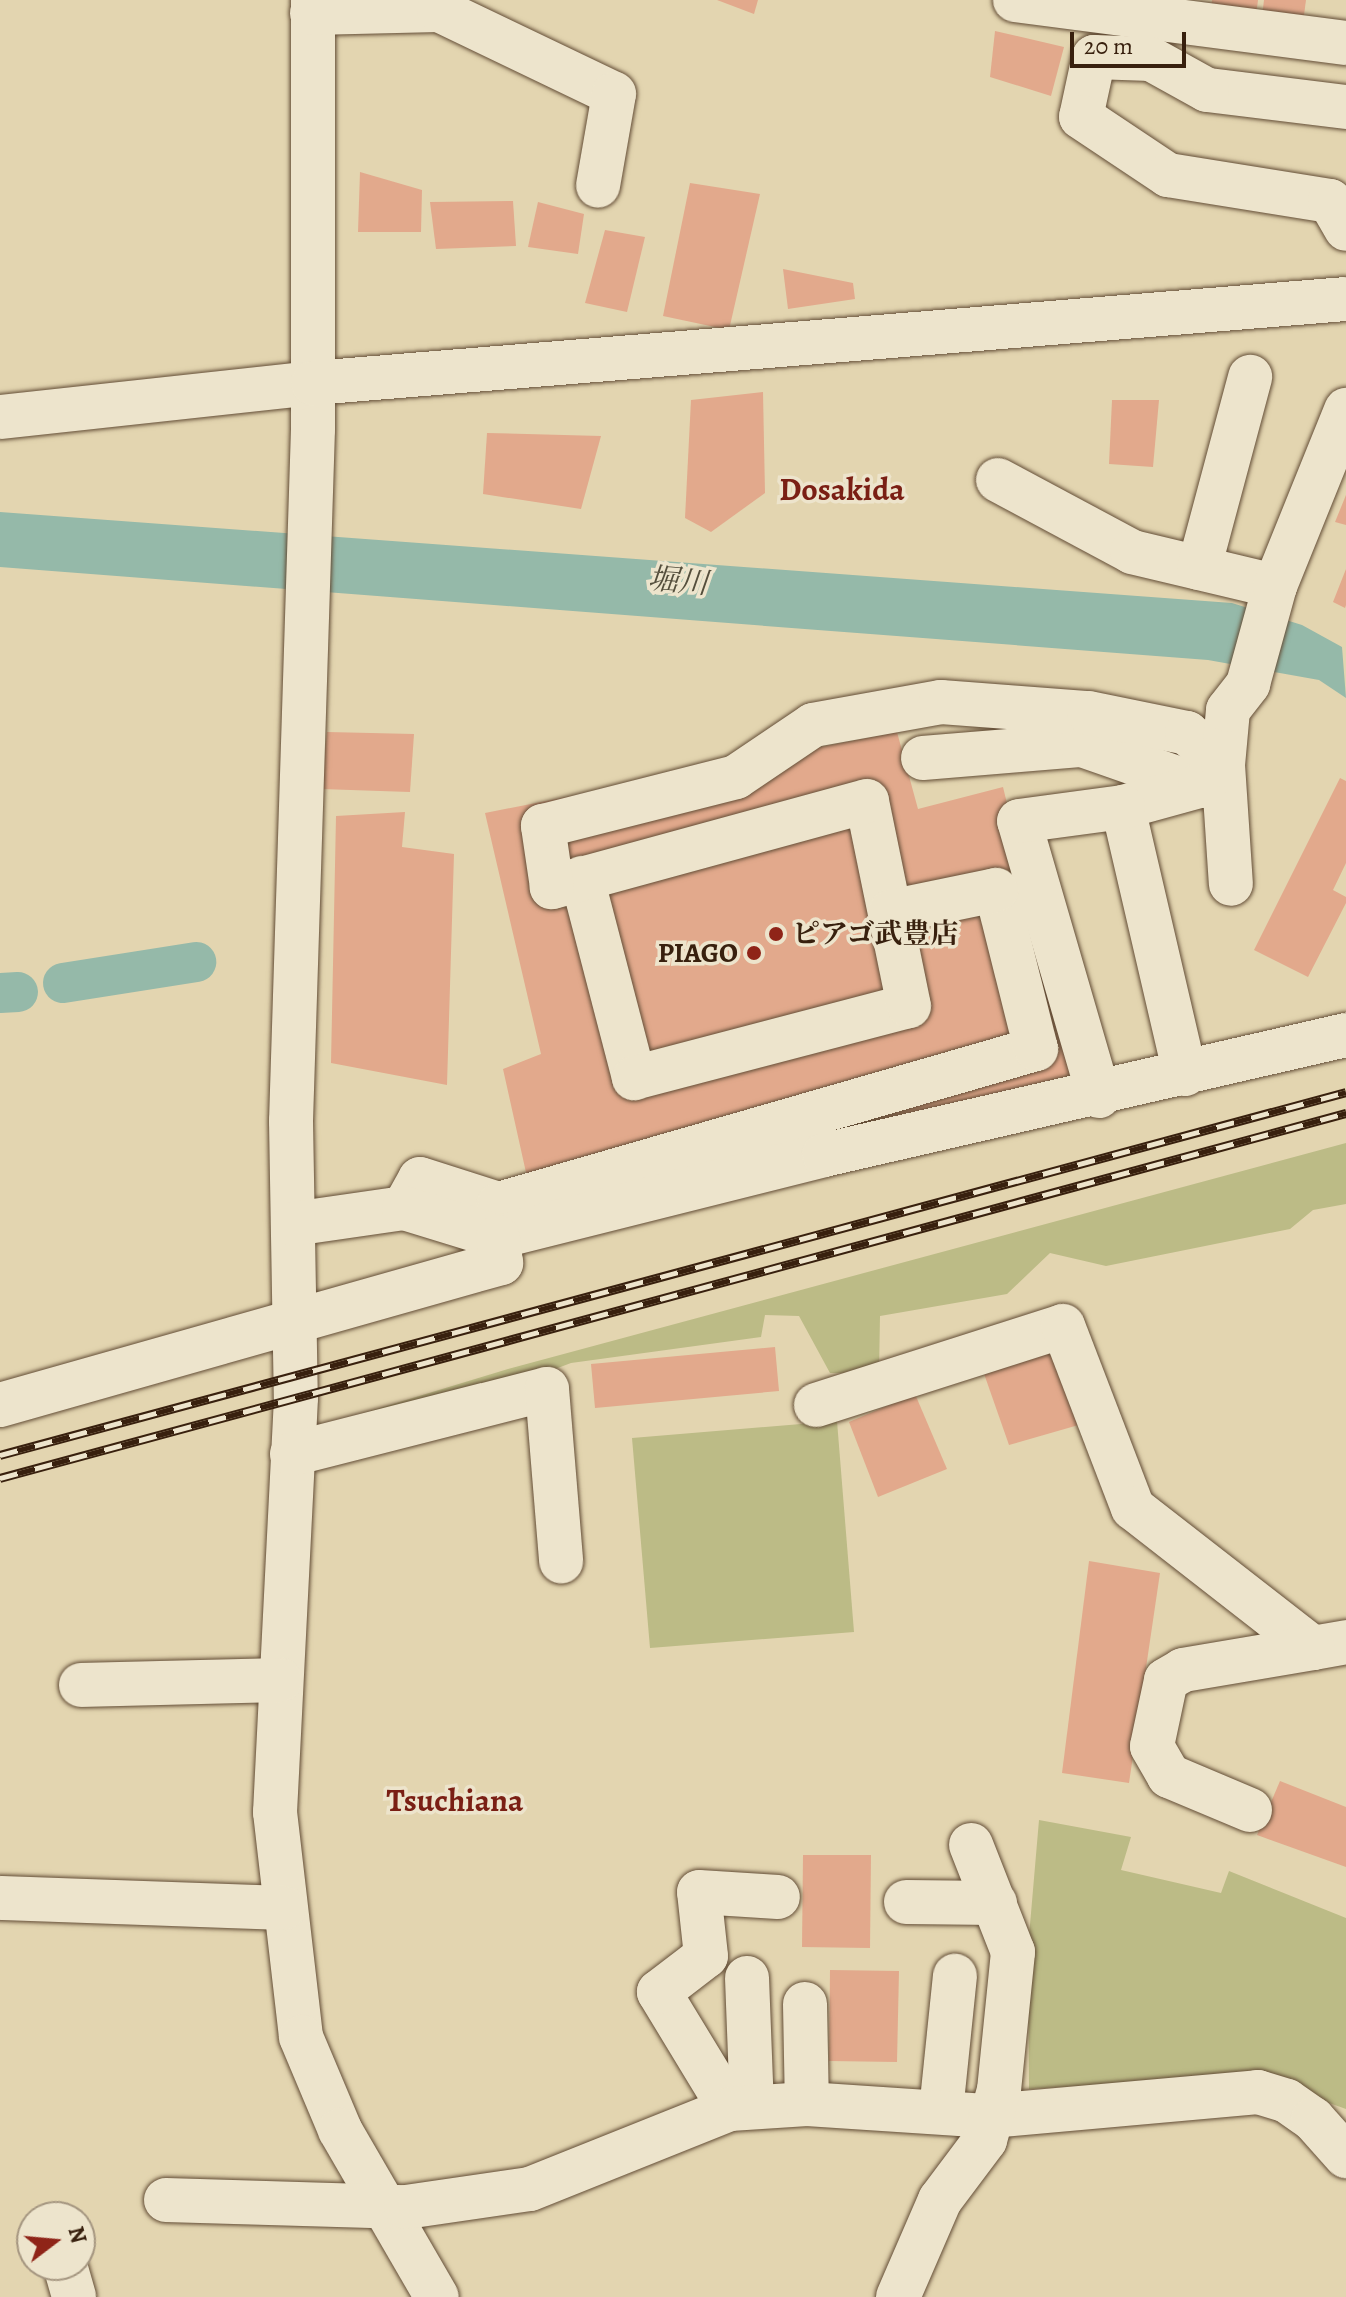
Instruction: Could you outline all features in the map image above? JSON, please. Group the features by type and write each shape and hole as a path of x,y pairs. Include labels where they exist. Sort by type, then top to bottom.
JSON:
{"street":[{"path":"1015,0 1346,43"},
{"path":"437,2297 340,2130 301,2037 275,1812 296,1398 291,1323 291,1121 311,518 313,7 439,10 614,94 598,186"},
{"path":"1346,107 1207,90 1151,59 1094,57 1081,117 1168,175 1330,201 1346,229"},
{"path":"0,417 313,383 1346,299"},
{"path":"1199,568 1250,377"},
{"path":"1212,776 1228,710 1248,684 1275,586 1346,410"},
{"path":"998,480 1132,552 1275,586"},
{"path":"582,878 634,1078 909,1006 867,801 582,878 552,887 543,826 736,777 813,725 941,702 1089,713 1187,733 1212,776 1231,884"},
{"path":"923,758 1082,745 1212,776"},
{"path":"1099,1096 1019,821 1123,807 1212,776"},
{"path":"1123,807 1185,1074"},
{"path":"404,1208 420,1179 499,1204 1036,1049 996,890 890,912"},
{"path":"293,1224 404,1208 498,1237 824,1155 1099,1096 1346,1035"},
{"path":"0,1405 501,1263 498,1237"},
{"path":"816,1405 1063,1326 1133,1508 1330,1645"},
{"path":"292,1454 547,1389 561,1561"},
{"path":"1250,1810 1169,1776 1152,1746 1166,1680 1183,1670 1330,1645"},
{"path":"81,1685 280,1680"},
{"path":"898,2297 940,2200 985,2140 999,2090 1013,1952 971,1845"},
{"path":"741,2108 659,1992 706,1956 699,1892 778,1897"},
{"path":"0,1898 284,1908"},
{"path":"906,1902 995,1903"},
{"path":"941,2111 955,1976"},
{"path":"741,2108 747,1978"},
{"path":"805,2004 807,2104"},
{"path":"166,2200 385,2206 530,2189 741,2108 807,2104 990,2116 1258,2092 1287,2101 1313,2119 1346,2156"}],"shaded area":[{"path":"1346,1143 1346,1204 1313,1210 1290,1229 1106,1266 1050,1253 1007,1294 880,1316 879,1373 830,1373 799,1316 765,1315 761,1337 571,1363 391,1431 337,1421 508,1369"},
{"path":"837,1421 854,1632 650,1648 632,1438"},
{"path":"1039,1820 1131,1837 1121,1870 1221,1893 1229,1871 1346,1918 1346,2109 1254,2076 1029,2089 1028,1948"}],"water":[{"name":"堀川","path":"0,512 1232,603 1302,625 1342,647 1346,698 1319,680 1208,660 0,567"}],"building":[{"path":"717,0 758,0 754,14"},
{"path":"1212,0 1258,0 1255,23 1210,20"},
{"path":"1264,0 1306,0 1302,30 1261,25"},
{"path":"995,31 1064,47 1051,96 990,77"},
{"path":"360,172 422,190 421,232 358,232"},
{"path":"690,183 760,194 729,330 663,316"},
{"path":"513,201 516,246 436,249 430,202"},
{"path":"538,202 584,214 578,254 528,247"},
{"path":"605,230 645,237 627,312 585,303"},
{"path":"783,269 853,283 855,299 788,309"},
{"path":"763,392 765,493 711,532 685,518 691,400"},
{"path":"1112,400 1159,400 1153,467 1109,464"},
{"path":"487,433 601,436 581,509 483,494"},
{"path":"1346,495 1346,525 1335,522"},
{"path":"1346,569 1346,605 1345,608 1333,602"},
{"path":"327,732 414,734 410,792 321,789"},
{"name":"ピアゴ武豊店","path":"897,732 918,809 1003,787 1074,1078 535,1213 503,1069 541,1054 485,813"},
{"path":"1340,778 1346,781 1346,863 1333,890 1346,897 1346,903 1308,977 1254,950"},
{"path":"405,812 402,847 454,854 447,1085 331,1063 336,816"},
{"path":"1055,1346 1082,1424 1009,1445 982,1368"},
{"path":"775,1347 779,1391 595,1408 591,1364"},
{"path":"915,1394 947,1469 878,1497 849,1422"},
{"path":"1089,1561 1160,1573 1129,1783 1062,1773"},
{"path":"1280,1781 1346,1807 1346,1867 1257,1835"},
{"path":"803,1855 871,1855 870,1948 802,1947"},
{"path":"830,1970 899,1971 897,2062 829,2061"}],"waterway":[{"path":"63,983 196,962"},
{"path":"0,993 18,992"}],"railway":[{"path":"0,1455 1346,1092"},
{"path":"0,1478 1346,1113"}],"place":[{"name":"ピアゴ武豊店","path":"776,934"},
{"name":"PIAGO","path":"754,953"}],"district":[{"name":"Dosakida","path":"842,489"},
{"name":"Tsuchiana","path":"455,1800"}]}
